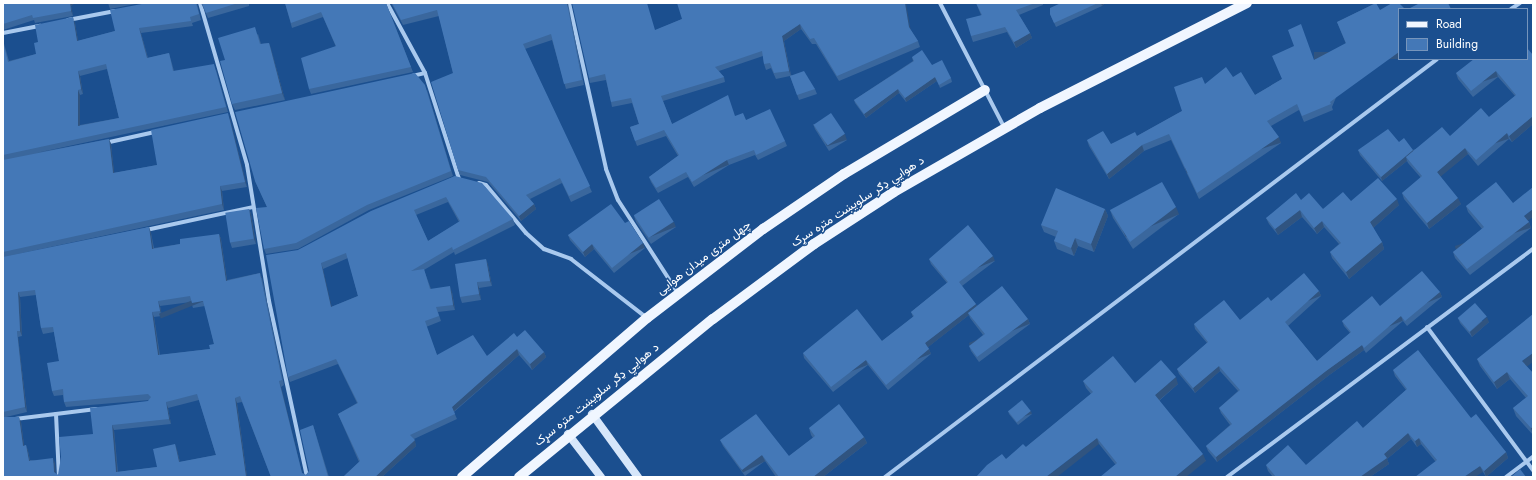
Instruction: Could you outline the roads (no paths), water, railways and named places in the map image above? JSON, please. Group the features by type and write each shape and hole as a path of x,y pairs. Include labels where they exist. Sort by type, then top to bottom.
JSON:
{"main road":[{"name":"د هوايي ډګر سلویښت متره سړک","path":"518,477 592,414 814,244 1004,127 1247,3"},
{"name":"چهل متری میدان هوایی","path":"462,477 678,294 844,174 986,90"}],"street":[{"path":"200,3 233,116 253,206 262,258 307,477"},
{"path":"387,3 425,73 457,178"},
{"path":"568,3 606,169 618,200 678,294"},
{"path":"940,3 1004,127"},
{"path":"65,21 119,10"},
{"path":"3,33 50,24"},
{"path":"885,477 1435,60"},
{"path":"402,78 425,73"},
{"path":"225,118 240,114"},
{"path":"95,145 164,130"},
{"path":"450,181 457,178 464,180"},
{"path":"472,182 486,185 526,233 544,248 571,259 648,318"},
{"path":"136,232 253,206"},
{"path":"1227,477 1533,249"},
{"path":"262,258 269,256"},
{"path":"1427,327 1533,470"},
{"path":"11,420 103,408"},
{"path":"56,414 59,477"},
{"path":"592,414 638,477"},
{"path":"568,434 601,477"},
{"path":"1506,477 1533,457"}]}
